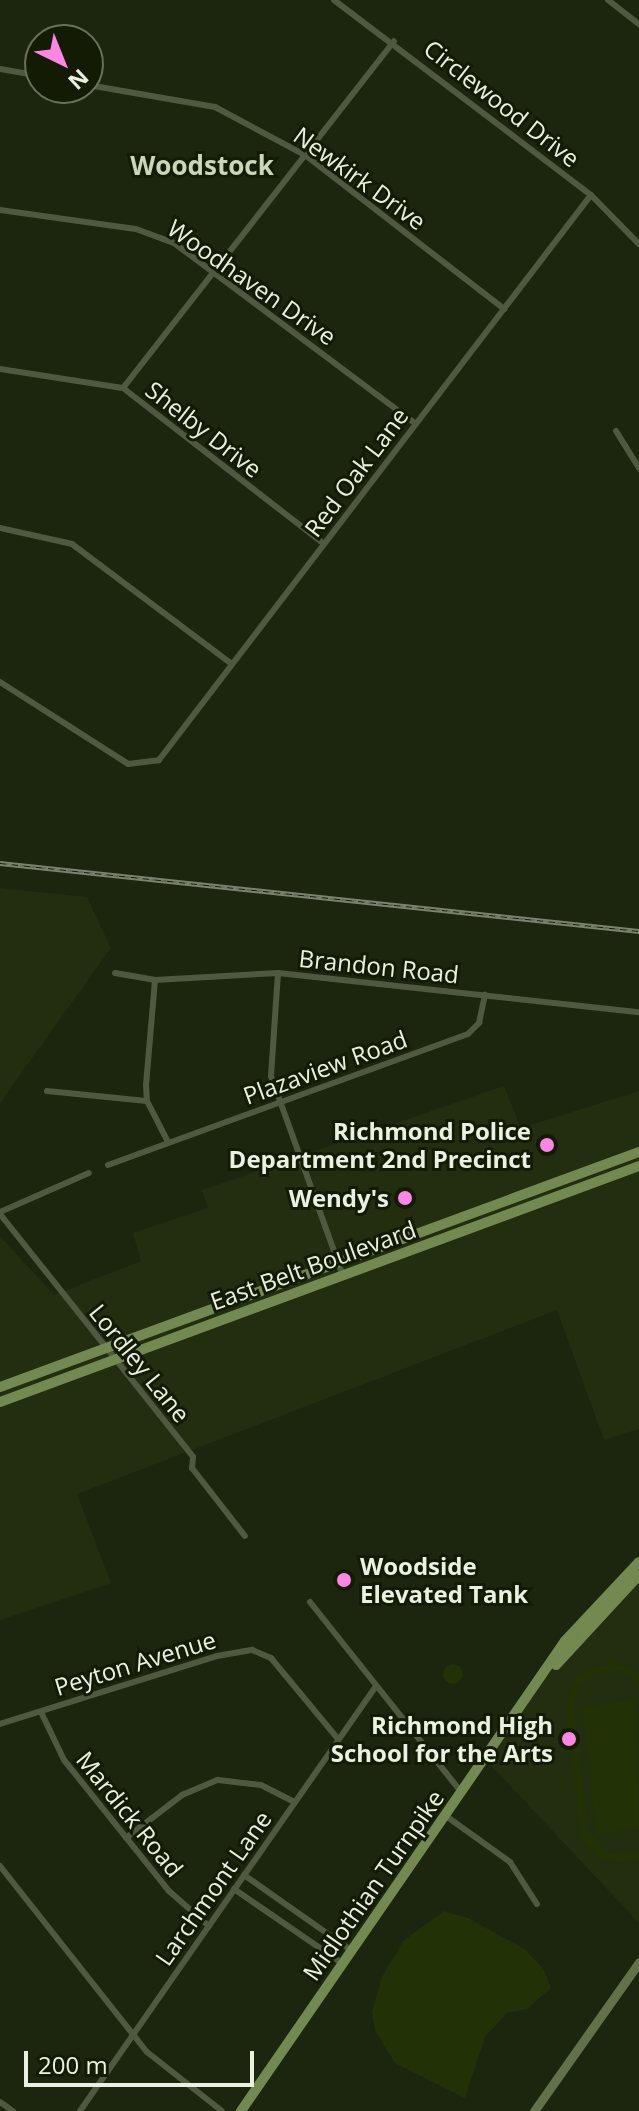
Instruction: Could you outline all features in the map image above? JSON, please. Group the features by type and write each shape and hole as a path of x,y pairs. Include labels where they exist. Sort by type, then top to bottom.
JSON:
{"main road":[{"name":"East Belt Boulevard","path":"0,1387 639,1152"},
{"name":"East Belt Boulevard","path":"0,1402 639,1166"},
{"name":"Midlothian Turnpike","path":"241,2111 565,1641 639,1562"},
{"name":"Midlothian Turnpike","path":"538,1683 639,1575"}],"street":[{"name":"Circlewood Drive","path":"334,0 394,41 591,195 639,244"},
{"path":"608,0 639,24"},
{"path":"123,388 394,41"},
{"path":"0,69 24,73"},
{"name":"Newkirk Drive","path":"104,88 215,107 305,155 504,309"},
{"name":"Red Oak Lane","path":"0,682 128,764 146,766 159,760 591,195"},
{"name":"Woodhaven Drive","path":"0,210 153,233 214,271 416,424"},
{"name":"Shelby Drive","path":"0,369 123,388 324,544"},
{"path":"616,431 639,468"},
{"path":"0,528 72,544 232,664"},
{"name":"Brandon Road","path":"115,973 155,980 278,973 639,1012"},
{"path":"278,973 270,1067 278,1103 343,1276"},
{"path":"155,980 147,1101 168,1142"},
{"name":"Plazaview Road","path":"108,1165 468,1034 479,1023 485,995"},
{"path":"47,1091 147,1101"},
{"path":"0,1213 89,1173"},
{"name":"Lordley Lane","path":"0,1213 193,1457 192,1468 245,1536"},
{"path":"310,1602 462,1793"},
{"name":"Peyton Avenue","path":"0,1724 217,1656 252,1650 271,1658 338,1739"},
{"name":"Larchmont Lane","path":"80,2111 376,1686"},
{"name":"Mardick Road","path":"41,1712 58,1751 126,1838 169,1891 209,1926"},
{"path":"126,1838 182,1795 218,1780 261,1785 294,1802"},
{"path":"446,1816 510,1862 537,1904"},
{"path":"0,1866 134,2035 168,2073 222,2111"},
{"path":"244,1875 352,1951"},
{"path":"234,1889 344,1964"},
{"path":"534,2111 639,1962"},
{"path":"0,2102 13,2111"}],"shaded area":[{"path":"0,888 87,897 111,948 0,1103"},
{"path":"504,1086 521,1128 639,1091 639,1429 604,1440 557,1310 77,1494 111,1583 0,1620 0,1236 54,1295 141,1261 133,1233 208,1208 202,1190"},
{"name":"Richmond High School for the Arts","path":"639,1575 639,1923 485,1759 538,1683"},
{"path":"611,1661 639,1672 639,1684 621,1671 598,1671 579,1687 574,1708 588,1831 610,1854 639,1851 639,1860 625,1864 598,1858 581,1837 566,1710 577,1675"},
{"path":"453,1664 460,1667 463,1674 460,1681 453,1684 446,1681 443,1674 446,1667"},
{"path":"636,1699 639,1828 597,1835 582,1707"},
{"path":"444,1911 468,1918 526,1950 544,1970 551,1988 527,2009 507,2013 485,2037 465,2098 395,2063 375,2031 372,2012 382,1977 403,1941"}],"railway":[{"path":"0,863 639,931"}],"place":[{"name":"Richmond Police Department 2nd Precinct","path":"547,1145"},
{"name":"Wendy's","path":"405,1198"},
{"name":"Woodside Elevated Tank","path":"344,1580"},
{"name":"Richmond High School for the Arts","path":"569,1739"}],"district":[{"name":"Woodstock","path":"202,166"}]}
